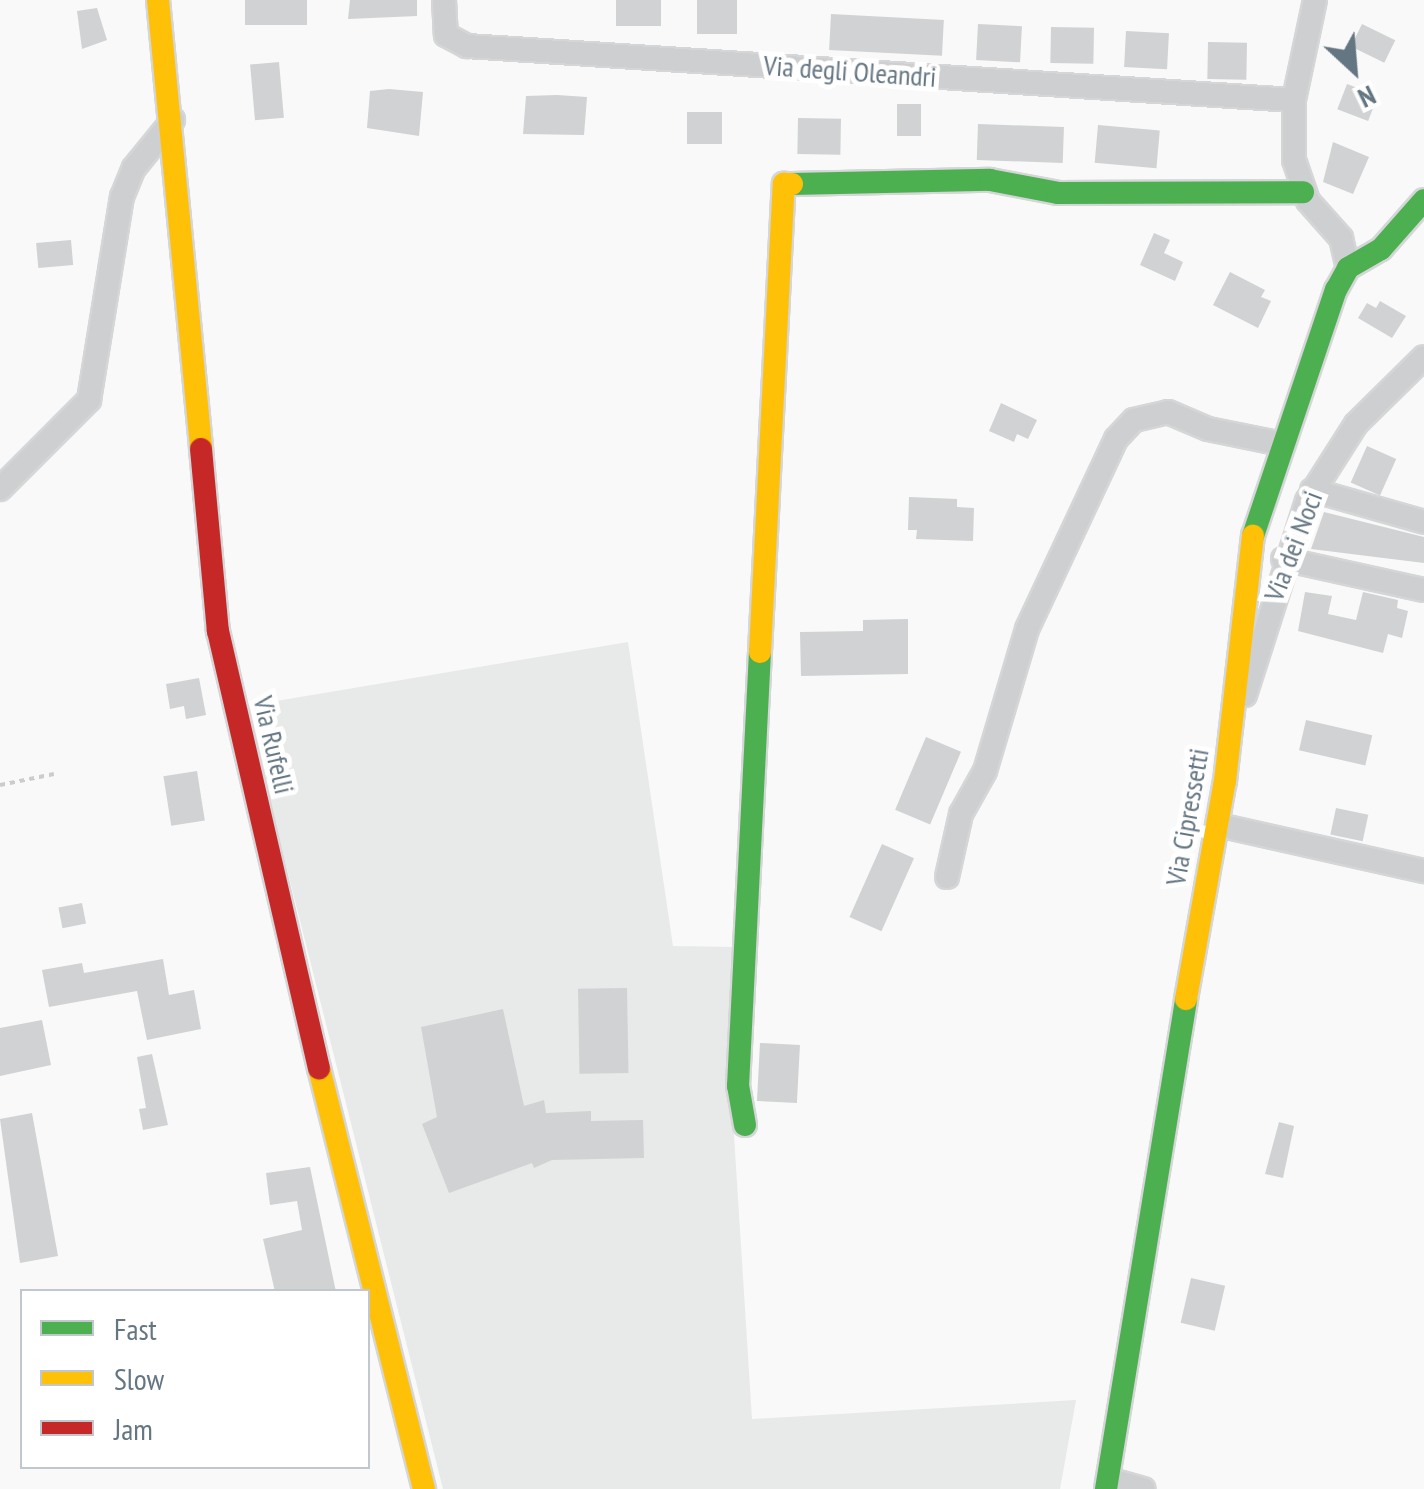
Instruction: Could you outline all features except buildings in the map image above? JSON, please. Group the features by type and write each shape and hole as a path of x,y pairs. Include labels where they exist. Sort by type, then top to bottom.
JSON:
{"street":[{"name":"Via Rufelli","path":"158,0 218,632 370,1287 424,1489"},
{"name":"Via degli Oleandri","path":"444,0 444,30 468,46 1294,100"},
{"path":"1314,0 1294,100 1294,160 1303,192 1341,238 1348,268 1381,249 1424,200"},
{"path":"0,489 86,407 122,196 134,168 172,120"},
{"path":"745,1124 738,1086 784,184 990,180 1058,193 1303,192"},
{"name":"Via Cipressetti","path":"1107,1484 1158,1150 1218,826 1248,555 1282,444 1348,268"},
{"name":"Via dei Noci","path":"1234,707 1248,689 1284,559 1312,490 1369,408 1424,357"},
{"path":"947,877 961,814 985,771 1027,629 1116,438 1134,420 1168,412 1208,429 1282,444"},
{"path":"1312,490 1424,522"},
{"path":"1284,559 1424,590"},
{"path":"1218,826 1424,871"},
{"path":"1107,1484 1144,1489"}],"path":[{"path":"0,785 54,774"}],"shaded area":[{"path":"628,642 673,946 734,947 731,1088 752,1419 1076,1400 1060,1489 443,1489 246,706"}],"traffic: fast":[{"path":"792,184 990,180 1058,193 1303,192"},
{"path":"1253,536 1336,290 1348,268 1381,249 1424,200"},
{"path":"745,1125 738,1086 760,652"},
{"path":"1106,1489 1186,999"}],"traffic: slow":[{"path":"158,0 201,449"},
{"path":"760,652 784,184 792,184"},
{"path":"1186,999 1225,781 1253,536"},
{"path":"319,1068 424,1489"}],"traffic: jam":[{"path":"201,449 218,631 319,1068"}]}
